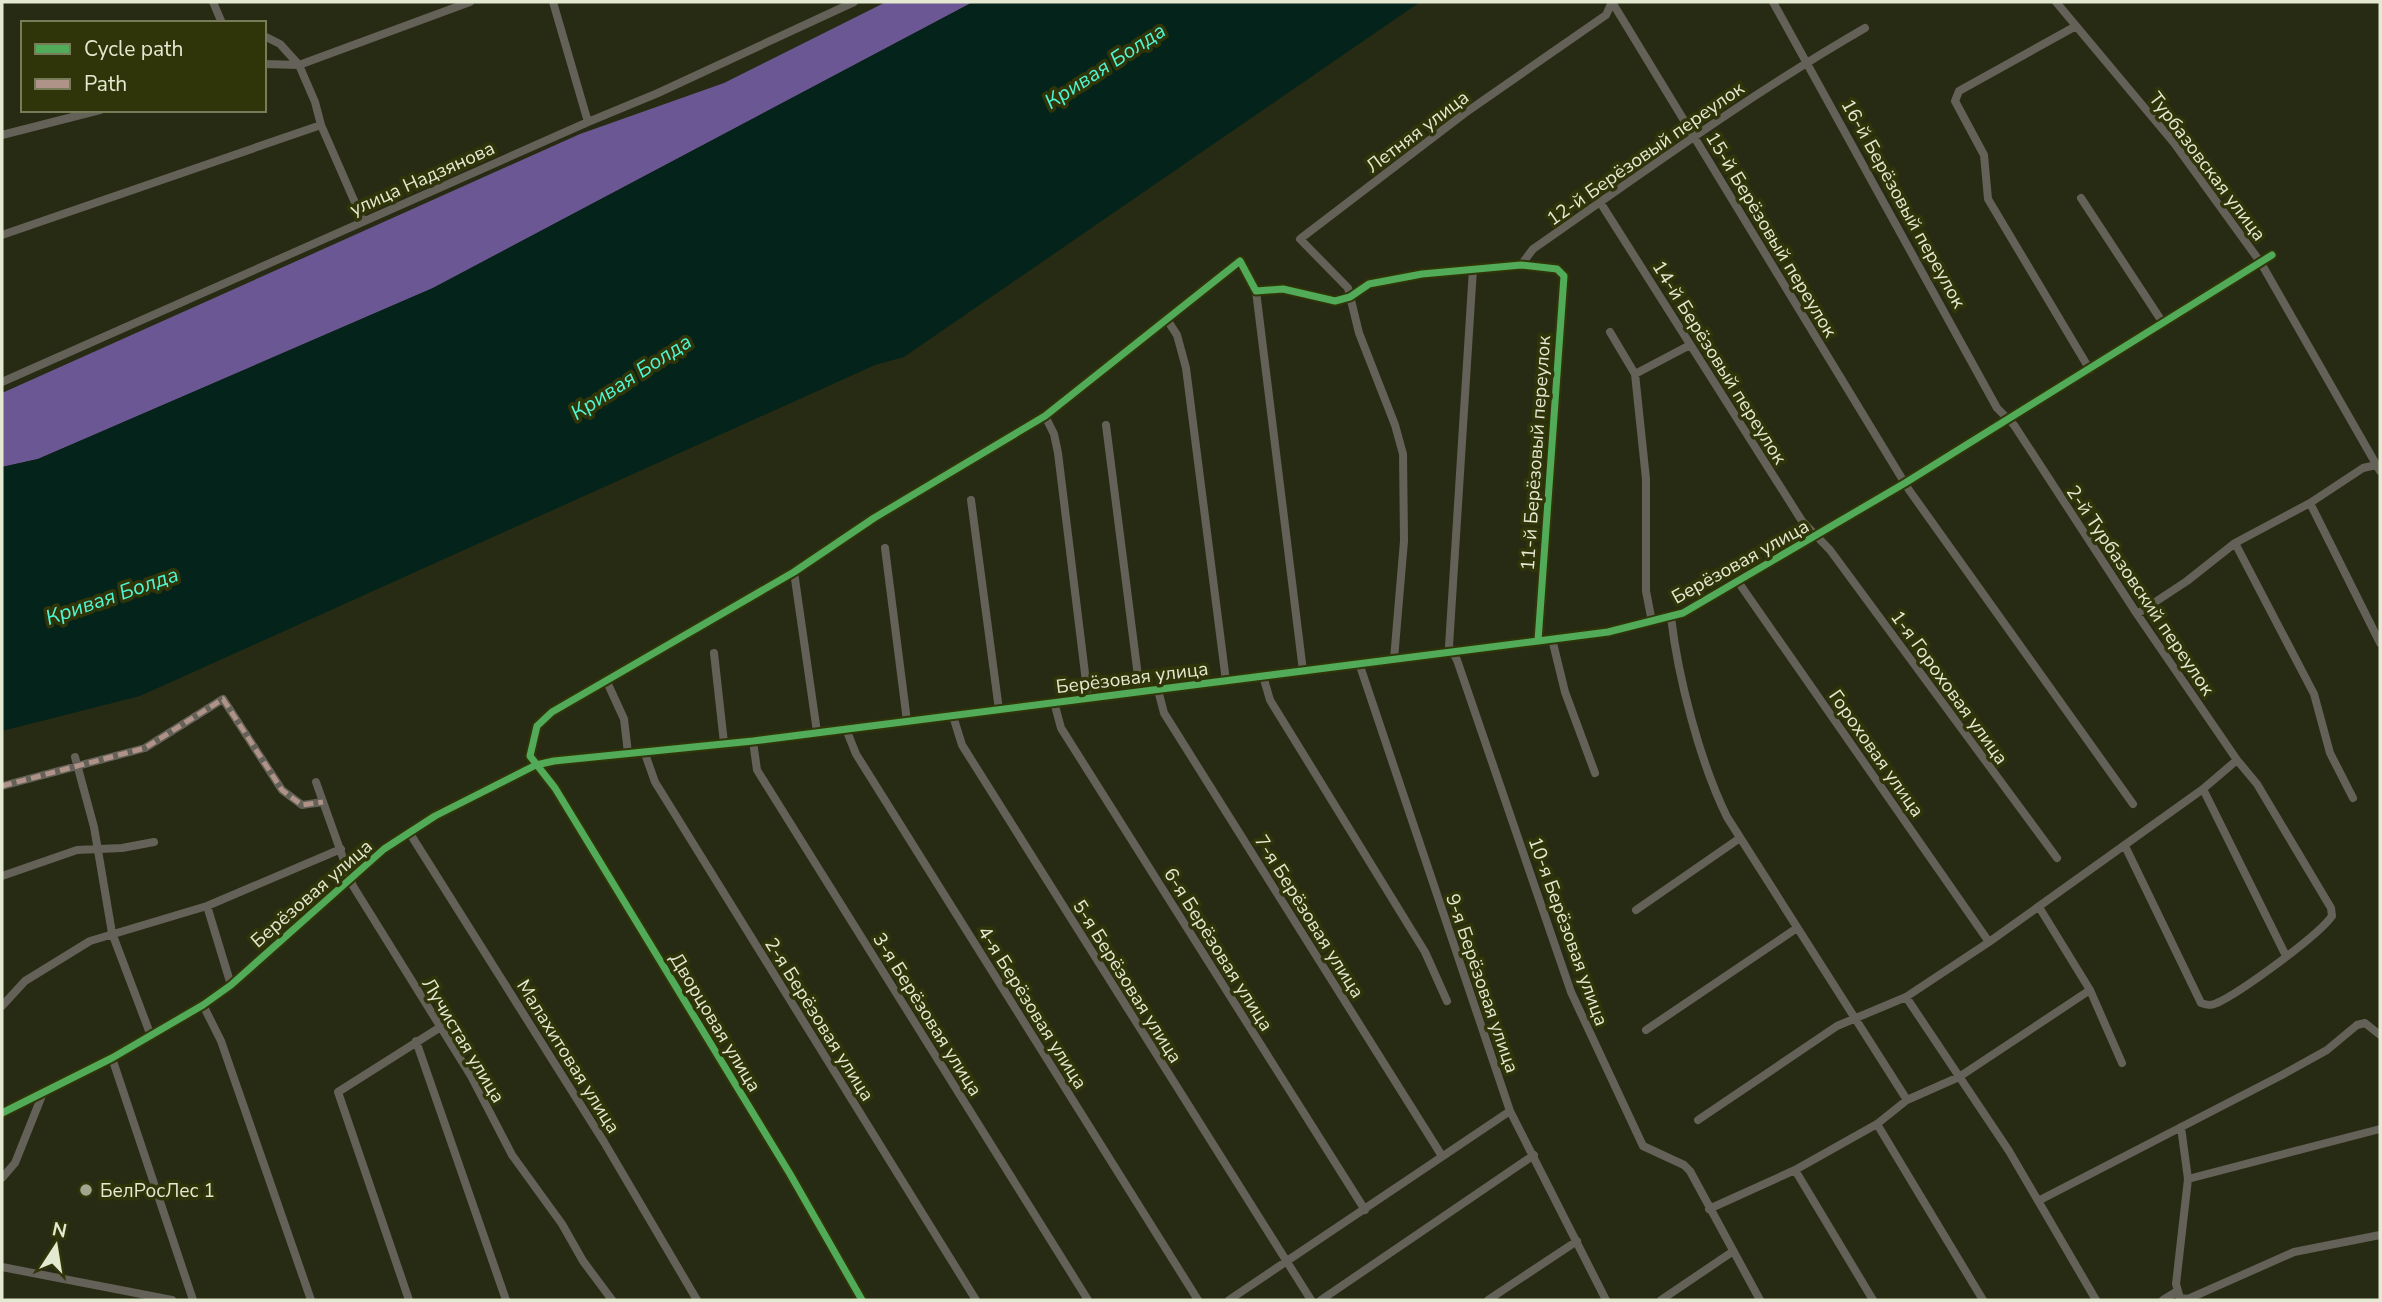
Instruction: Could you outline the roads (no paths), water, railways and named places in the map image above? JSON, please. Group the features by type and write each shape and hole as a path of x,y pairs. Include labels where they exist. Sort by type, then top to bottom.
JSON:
{"street":[{"path":"213,2 221,21"},
{"path":"266,64 299,65 470,2"},
{"path":"553,2 588,122"},
{"name":"улица Надзянова","path":"2,382 658,93 854,2"},
{"name":"15-й Берёзовый переулок","path":"1612,2 1905,483 2133,804"},
{"name":"Летняя улица","path":"1350,296 1340,279 1300,239 1465,113 1606,15 1612,2"},
{"name":"16-й Берёзовый переулок","path":"1773,2 1808,61 1990,396 2007,420"},
{"name":"Турбазовская улица","path":"2056,2 2175,143 2261,263 2378,468"},
{"path":"2077,26 1955,95 1955,101 1984,155 1988,200 2090,370"},
{"name":"12-й Берёзовый переулок","path":"1521,265 1533,249 1694,135 1808,61 1865,28"},
{"path":"266,37 280,44 299,65 315,102 321,125 363,221"},
{"path":"2,135 92,112"},
{"path":"2,235 321,125"},
{"path":"2081,198 2164,323"},
{"name":"14-й Берёзовый переулок","path":"1600,202 1815,536"},
{"name":"Берёзовая улица","path":"2,1113 112,1058 203,1005 231,985 350,877 409,832 536,765 752,741 1538,641 1671,617 1739,583 2090,370 2272,255"},
{"path":"536,765 530,756 537,726 552,712 794,572 874,518 1045,416 1240,261 1256,291 1303,671"},
{"path":"1256,291 1283,289 1335,300 1350,296 1369,284 1387,280 1521,265"},
{"name":"11-й Берёзовый переулок","path":"1521,265 1557,269 1563,276 1538,641"},
{"name":"10-я Берёзовая улица","path":"1473,269 1448,637 1452,652 1583,1021 1643,1146 1684,1165 1760,1300"},
{"path":"1350,296 1359,333 1395,425 1403,453 1404,541 1394,659"},
{"path":"1166,318 1180,343 1186,368 1226,681"},
{"path":"1610,332 1635,374 1646,479 1646,591 1652,622"},
{"path":"1635,374 1690,345"},
{"path":"1045,416 1054,434 1058,453 1088,698"},
{"name":"2-й Турбазовский переулок","path":"2007,420 2014,425 2137,614 2237,760 2257,784 2331,908 2332,916 2286,956 2218,1003 2201,1003 2125,846"},
{"path":"1106,425 1140,692"},
{"path":"2137,614 2187,581 2235,543 2311,503 2352,474 2378,468"},
{"path":"971,500 999,710"},
{"path":"2311,503 2380,643"},
{"name":"1-я Гороховая улица","path":"1815,536 1830,550 2057,858"},
{"path":"2235,543 2314,694 2330,753 2353,798"},
{"path":"885,548 907,721"},
{"path":"794,572 817,732"},
{"name":"Гороховая улица","path":"1739,583 1989,942"},
{"path":"1671,617 1680,672 1714,792 1740,838 1907,1100"},
{"path":"1552,639 1565,692 1595,773"},
{"path":"714,653 724,743"},
{"name":"9-я Берёзовая улица","path":"1360,663 1510,1111 1606,1300"},
{"path":"1263,676 1270,700 1425,952 1447,1001"},
{"path":"607,682 624,719 628,753"},
{"name":"7-я Берёзовая улица","path":"1158,690 1164,713 1442,1156"},
{"path":"2,786 76,761 145,748 223,699 282,790 302,805 323,802"},
{"name":"6-я Берёзовая улица","path":"1054,702 1061,728 1364,1210"},
{"name":"5-я Берёзовая улица","path":"953,716 962,745 1311,1300"},
{"name":"4-я Берёзовая улица","path":"846,729 856,754 1198,1300"},
{"name":"3-я Берёзовая улица","path":"752,741 757,770 1088,1300"},
{"name":"2-я Берёзовая улица","path":"644,751 654,782 976,1300"},
{"path":"1698,1120 1837,1026 1906,997 1989,942 2203,789 2237,760"},
{"path":"76,761 99,848 112,933 151,1037"},
{"name":"Дворцовая улица","path":"536,765 555,788 790,1174 862,1300"},
{"name":"Лучистая улица","path":"316,782 350,877 439,1028 471,1076 512,1155 544,1196 612,1300"},
{"path":"2203,789 2286,956"},
{"name":"Малахитовая улица","path":"409,832 604,1142 697,1300"},
{"path":"1636,910 1740,838"},
{"path":"2,876 77,850 154,842"},
{"path":"2,1006 25,981 90,940 207,906 341,849"},
{"path":"207,906 231,985"},
{"path":"2039,907 2090,990 2122,1063"},
{"path":"1646,1030 1797,928"},
{"path":"1709,1209 1795,1170 1877,1124 1907,1100 1959,1077 2090,990"},
{"path":"1906,997 2010,1151 2096,1300"},
{"path":"203,1005 221,1041 312,1300"},
{"path":"2038,1201 2182,1128 2315,1056 2357,1025 2365,1023 2380,1035"},
{"path":"409,1300 338,1092 439,1028"},
{"path":"416,1041 506,1300"},
{"path":"112,1058 193,1300"},
{"path":"2,1178 15,1163 43,1093"},
{"path":"1229,1300 1510,1111"},
{"path":"1877,1124 1983,1300"},
{"path":"2182,1128 2188,1179 2176,1292 2180,1298 2188,1299 2294,1252 2380,1235"},
{"path":"2188,1179 2380,1129"},
{"path":"1321,1300 1534,1155"},
{"path":"1795,1170 1873,1300"},
{"path":"1488,1300 1577,1241"},
{"path":"1661,1300 1732,1252"},
{"path":"2,1267 172,1300"},
{"path":"2163,1300 2176,1292"}],"water":[{"name":"Кривая Болда","path":"973,2 1420,2 904,357 875,365 140,696 2,731 2,467 38,459 433,288"}],"place":[{"name":"БелРосЛес 1","path":"86,1190"}]}
